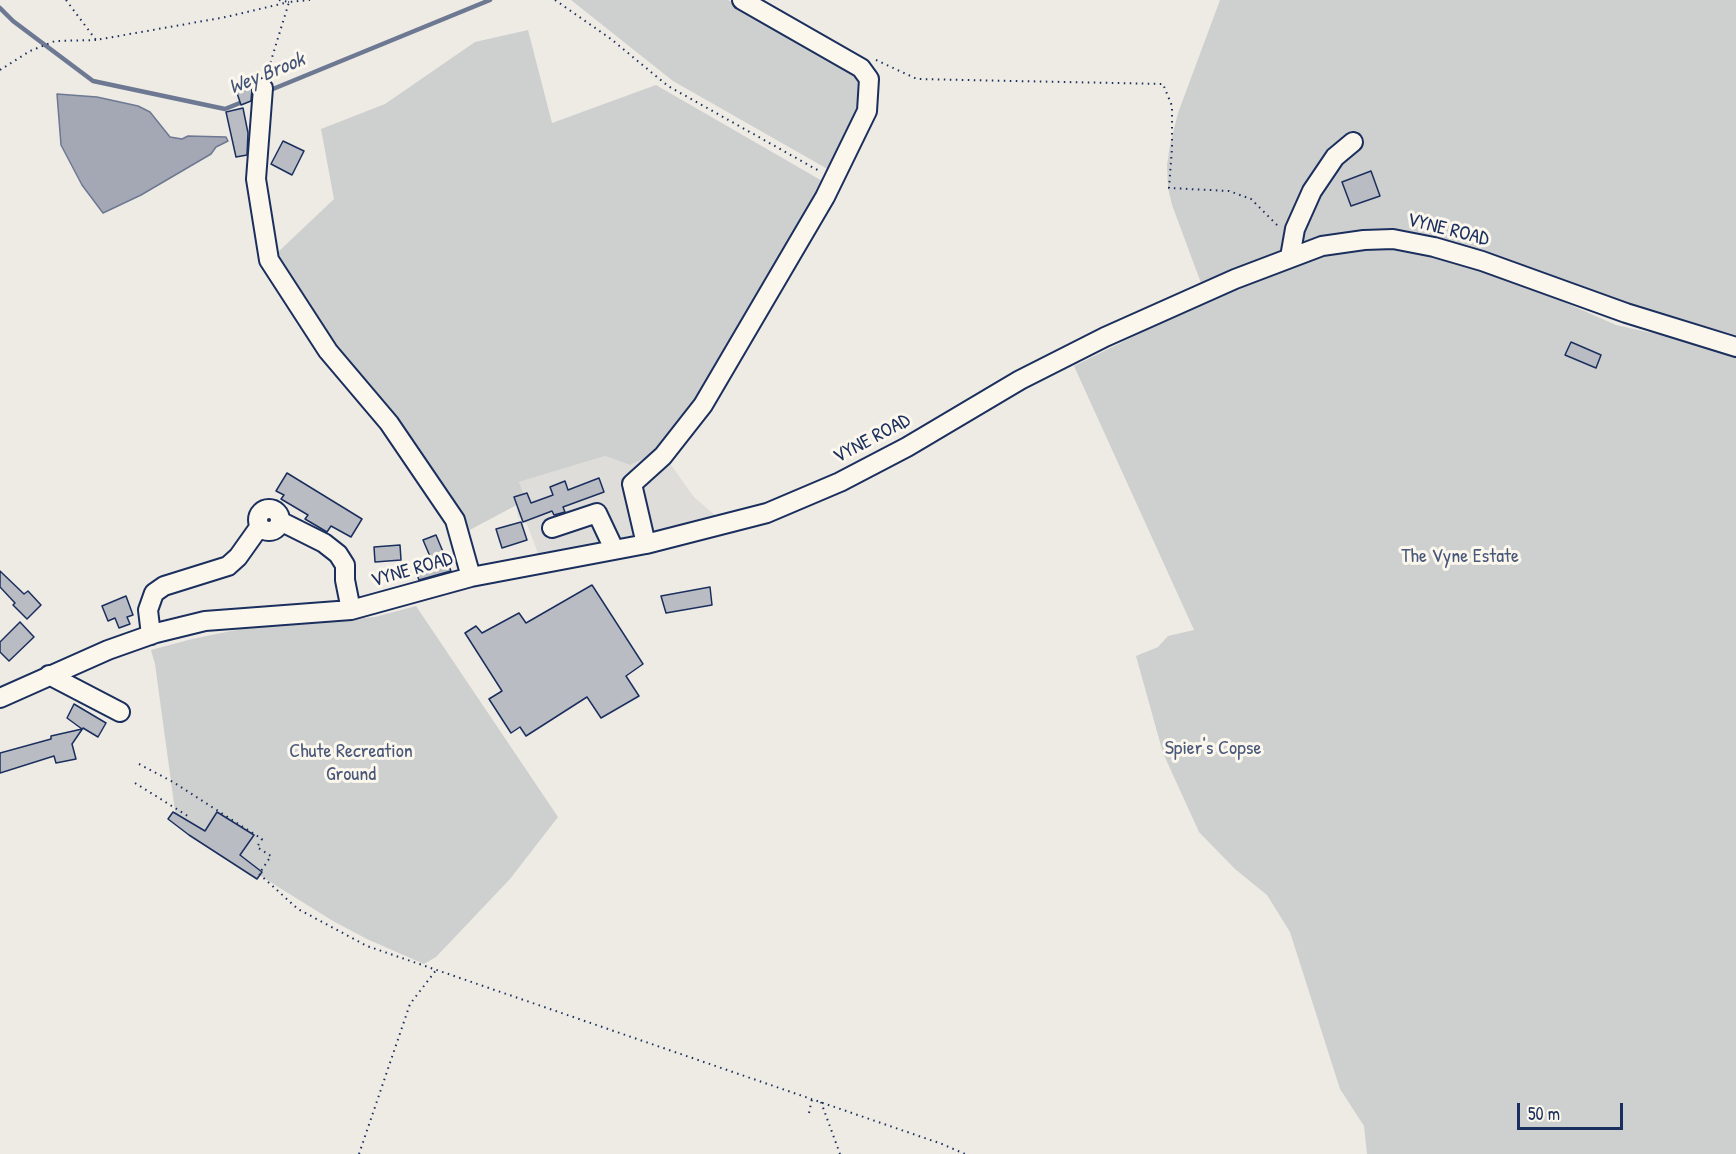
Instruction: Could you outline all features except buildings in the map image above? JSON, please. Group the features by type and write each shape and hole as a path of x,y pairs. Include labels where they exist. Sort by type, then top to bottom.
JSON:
{"street":[{"path":"646,544 632,484 663,456 703,405 834,179 867,111 869,79 861,68 742,0"},
{"path":"263,88 256,179 269,260 328,351 389,423 455,520 471,577"},
{"path":"1291,249 1298,220 1324,172 1335,157 1353,142"},
{"name":"VYNE ROAD","path":"0,698 49,675 151,635 206,621 351,610 471,577 646,544 767,513 829,487 907,447 1020,380 1105,337 1291,249 1378,239 1411,241 1482,261 1626,313 1736,347"},
{"path":"552,528 597,513 614,549"},
{"path":"151,635 148,610 154,593 164,586 228,566 238,557 260,526 266,531 273,530 280,521 324,543 338,554 345,565 345,580 351,610"},
{"path":"49,675 120,711"}],"path":[{"path":"66,0 96,40"},
{"path":"279,0 289,2"},
{"path":"0,70 30,51 55,41 96,40 309,0"},
{"path":"555,0 611,39 668,86 834,179"},
{"path":"263,88 289,2"},
{"path":"869,79 873,58 917,80 1163,84 1172,106 1169,188 1229,191 1251,199 1291,249"},
{"path":"139,764 173,782 262,839 258,847 271,856 259,874 298,909 367,946 942,1144 965,1154"},
{"path":"135,783 191,818"},
{"path":"359,1154 410,1004 437,969"},
{"path":"809,1113 812,1099"},
{"path":"821,1102 840,1154"}],"shaded area":[{"path":"57,94 97,97 138,106 150,112 170,137 182,139 188,136 226,137 228,141 216,147 211,154 141,195 103,213 82,185 61,145"},
{"path":"661,451 694,497 716,516 640,538 539,556 527,524 518,517 516,505 526,500 519,482 605,456 630,465"}],"green space":[{"path":"571,0 728,0 842,65 864,83 860,109 831,171 673,81"},
{"path":"1220,0 1736,0 1736,335 1627,304 1457,243 1424,235 1359,231 1336,235 1312,241 1201,283 1172,205 1168,188 1167,165 1178,113"},
{"path":"528,30 552,123 656,85 824,182 695,403 661,451 630,465 605,456 519,482 526,500 464,533 331,342 276,254 334,199 321,129 385,104 475,42"},
{"name":"The Vyne Estate","path":"1366,247 1399,249 1442,256 1507,277 1616,325 1736,352 1736,1154 1367,1154 1364,1126 1340,1089 1290,932 1267,895 1235,869 1199,832 1163,753 1136,656 1158,647 1168,636 1194,630 1074,366 1217,295 1307,261"},
{"name":"Chute Recreation Ground","path":"416,606 558,817 510,879 436,957 424,964 333,921 251,870 176,818 155,664 151,650 241,629 375,617"}],"waterway":[{"name":"Wey Brook","path":"268,91 490,0"},
{"name":"Wey Brook","path":"0,8 13,21 93,81 225,109 257,96"}],"park label":[{"name":"Spier's Copse","path":"1213,749"}]}
